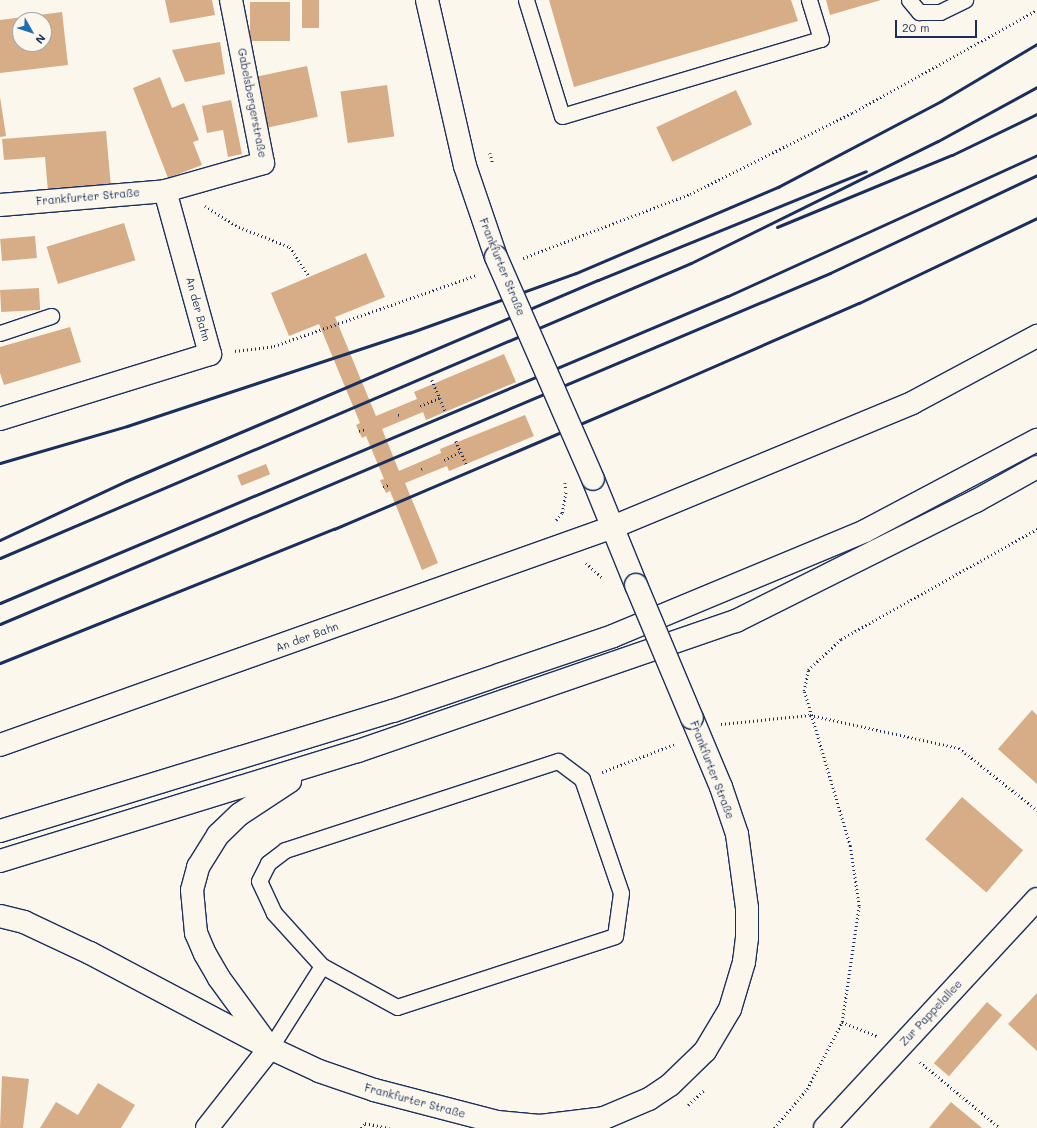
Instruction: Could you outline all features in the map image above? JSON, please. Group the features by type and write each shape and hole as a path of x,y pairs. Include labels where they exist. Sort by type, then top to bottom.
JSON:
{"main road":[{"name":"Gabelsbergerstraße","path":"170,189 263,164 232,0"},
{"name":"Frankfurter Straße","path":"0,916 24,922 90,953 270,1048 337,1078 408,1100 497,1122 540,1126 604,1118 649,1099 670,1085 696,1060 730,1009 740,980 746,944 744,879 737,834 724,794 593,479 490,265 426,0"},
{"name":"Frankfurter Straße","path":"0,205 170,189"},
{"name":"An der Bahn","path":"0,419 210,354 170,189"},
{"name":"An der Bahn","path":"0,745 613,527 912,403 1037,336"},
{"path":"0,831 393,711 613,636 865,531 1037,440"},
{"path":"0,861 358,751 736,620 976,501 1037,467"},
{"path":"207,1128 270,1048 219,978 196,933 192,890 198,868 218,835 240,814 277,787 358,751"},
{"name":"Zur Pappelallee","path":"825,1128 1037,899"}],"lane":[{"path":"526,0 562,116 821,39 809,0"},
{"path":"909,0 919,12 940,12 965,0"},
{"path":"0,333 52,316"},
{"path":"558,762 582,779 621,893 615,936 397,1007 322,966 274,913 259,881 268,862 285,850 558,762"},
{"path":"270,1048 322,966"}],"path":[{"path":"521,258 690,194 852,113 1037,10"},
{"path":"239,227 290,247 309,276"},
{"path":"210,354 274,346 490,265"},
{"path":"432,380 445,412"},
{"path":"420,406 439,398"},
{"path":"359,431 364,429"},
{"path":"456,441 467,466"},
{"path":"444,460 460,452"},
{"path":"383,486 390,484"},
{"path":"562,513 566,490"},
{"path":"774,1128 807,1089 842,1022 859,906 850,846 804,691 808,670 822,654 841,639 1037,529"},
{"path":"588,568 601,574 608,584"},
{"path":"717,725 810,715 959,748 1037,810"},
{"path":"582,779 678,743"},
{"path":"914,1057 1000,1128"},
{"path":"361,1128 365,1123 389,1128"}],"building":[{"path":"165,0 212,0 215,15 170,23"},
{"path":"302,0 319,0 319,28 302,28"},
{"path":"549,0 791,0 798,21 574,87"},
{"path":"826,0 881,0 830,15"},
{"path":"250,2 290,2 290,41 250,41"},
{"path":"62,12 68,65 0,73 0,20 12,18 12,52 52,52 52,13"},
{"path":"220,42 225,74 185,82 172,50"},
{"path":"307,66 318,117 267,128 256,77"},
{"path":"160,77 172,108 184,103 199,140 193,142 202,165 168,178 133,88"},
{"path":"387,85 394,136 348,143 340,92"},
{"path":"736,90 752,124 672,162 656,127"},
{"path":"0,97 6,136 0,137"},
{"path":"231,100 242,154 228,157 223,130 207,133 202,106"},
{"path":"106,131 111,187 48,192 45,157 4,160 2,139"},
{"path":"124,223 135,260 58,284 47,247"},
{"path":"35,236 37,258 2,261 0,239"},
{"path":"366,253 385,297 335,317 376,416 417,399 414,392 504,354 516,382 426,420 423,412 382,429 399,471 441,453 440,449 525,415 534,436 449,471 447,466 405,483 438,563 422,570 390,491 386,493 380,480 384,479 366,436 362,438 356,425 360,423 319,324 289,336 271,293"},
{"path":"39,288 40,310 1,312 0,290"},
{"path":"70,327 81,362 4,385 0,373 0,347"},
{"path":"266,464 270,474 241,486 237,476"},
{"path":"1032,710 1037,715 1037,784 998,749"},
{"path":"962,797 1023,850 986,892 925,839"},
{"path":"1037,993 1037,1051 1008,1024"},
{"path":"987,1002 1002,1015 949,1076 934,1063"},
{"path":"2,1076 29,1079 23,1128 0,1128"},
{"path":"98,1083 135,1105 121,1128 40,1128 56,1102 78,1115"},
{"path":"951,1102 982,1128 929,1128"}],"railway":[{"path":"0,463 127,426 409,333 576,273 778,187 941,101 1037,44"},
{"path":"0,558 691,263 938,141 1037,87"},
{"path":"777,227 952,155 1037,114"},
{"path":"0,603 728,296 1037,155"},
{"path":"0,540 126,481 598,280 866,171"},
{"path":"0,624 830,273 1037,175"},
{"path":"0,663 334,529 648,395 859,303 1037,218"}]}
